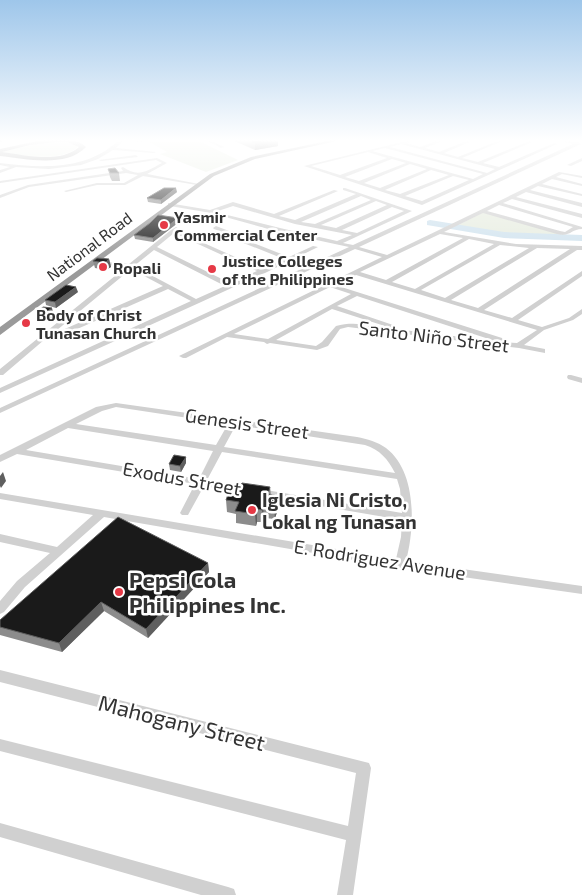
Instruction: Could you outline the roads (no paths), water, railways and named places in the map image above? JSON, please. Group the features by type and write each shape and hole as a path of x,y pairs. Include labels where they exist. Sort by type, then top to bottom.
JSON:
{"highway":[{"name":"National Road","path":"0,332 201,182"}],"street":[{"path":"0,197 20,189 60,182"},
{"path":"45,184 48,187 69,192 97,184 125,184 130,182"},
{"path":"184,182 197,184"},
{"path":"355,182 422,203 469,182"},
{"path":"380,190 400,182"},
{"path":"400,196 434,182"},
{"path":"0,411 497,182"},
{"path":"183,356 543,182"},
{"path":"568,182 582,185"},
{"path":"2,183 20,189"},
{"path":"537,184 582,195"},
{"path":"338,243 409,211 345,190"},
{"path":"524,190 582,205"},
{"path":"274,216 336,191"},
{"path":"295,222 359,194"},
{"path":"512,197 582,216"},
{"path":"315,226 375,200"},
{"path":"498,203 580,228"},
{"path":"170,204 212,210 269,228 338,243 387,257"},
{"path":"212,210 233,204 295,222 356,234"},
{"path":"337,230 392,205"},
{"path":"483,211 559,233 566,234 580,228"},
{"path":"216,228 227,232 228,235 289,259"},
{"path":"0,374 175,230 263,272"},
{"path":"438,232 499,244 579,248"},
{"path":"387,282 467,238"},
{"path":"415,290 499,244"},
{"path":"446,300 535,246"},
{"path":"153,247 232,286"},
{"path":"0,391 315,247"},
{"path":"479,310 579,248"},
{"path":"95,261 130,266 197,302"},
{"path":"356,273 542,329"},
{"path":"513,320 582,273"},
{"path":"330,285 518,346 542,351"},
{"path":"36,344 169,286"},
{"path":"267,342 355,294"},
{"path":"333,307 402,332"},
{"name":"Santo Niño Street","path":"227,335 267,342 320,347 336,328 344,325 518,346 542,329 571,320 582,310"},
{"path":"571,320 582,319"},
{"path":"56,328 64,331"},
{"path":"571,377 582,381"},
{"name":"Genesis Street","path":"0,459 99,408 116,404 234,420 369,443 386,453 401,477 407,517 406,547 400,564"},
{"path":"185,512 234,420"},
{"path":"66,425 217,450 401,477"},
{"name":"Exodus Street","path":"16,451 407,517"},
{"name":"E. Rodriguez Avenue","path":"0,496 400,564 582,590"},
{"path":"0,609 21,584 102,513"},
{"path":"0,538 59,551"},
{"name":"Mahogany Street","path":"0,676 364,768 353,835"},
{"path":"0,745 353,835 345,895"},
{"path":"0,830 228,895"}],"waterway":[{"path":"430,223 504,235 582,238"}],"place":[{"name":"Yasmir Commercial Center","path":"164,225"},
{"name":"Ropali","path":"103,267"},
{"name":"Justice Colleges of the Philippines","path":"212,269"},
{"name":"Body of Christ Tunasan Church","path":"26,323"},
{"name":"Iglesia Ni Cristo, Lokal ng Tunasan","path":"252,510"},
{"name":"Pepsi Cola Philippines Inc.","path":"119,592"}]}
